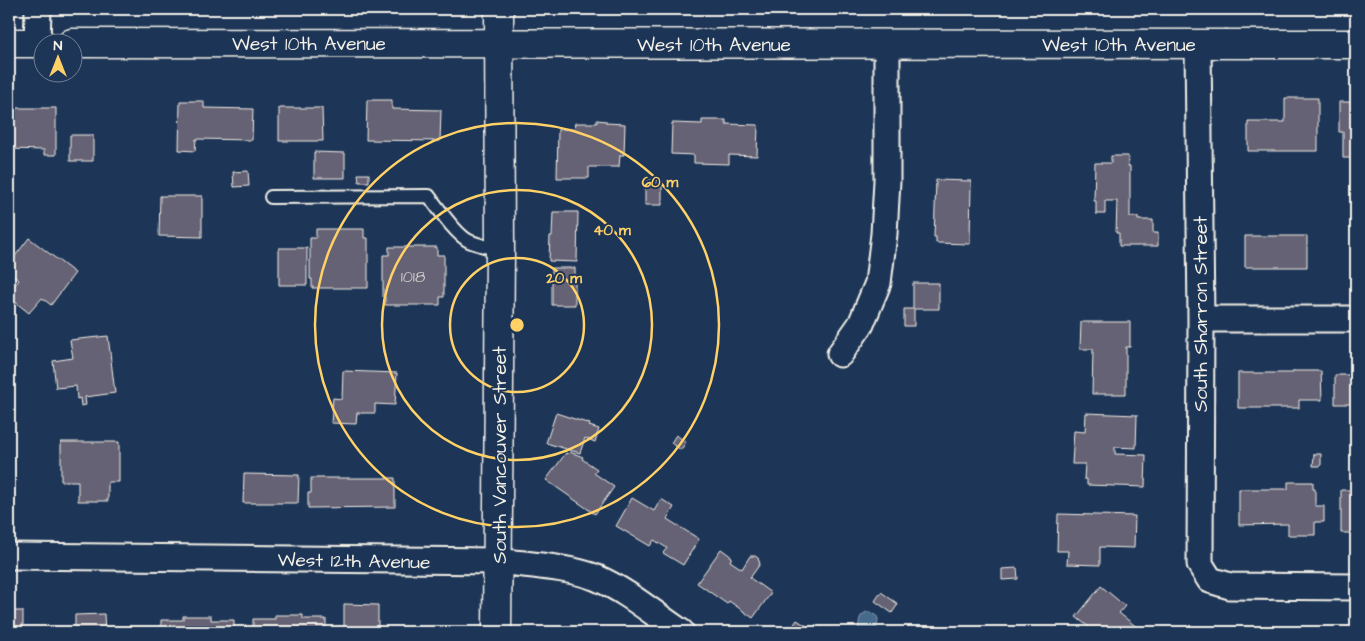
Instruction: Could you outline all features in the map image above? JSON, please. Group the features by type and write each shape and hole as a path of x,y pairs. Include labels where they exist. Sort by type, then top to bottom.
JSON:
{"main road":[{"name":"South Vancouver Street","path":"497,632 500,250 499,9"},
{"path":"9,43 32,43"},
{"name":"West 10th Avenue","path":"82,43 1356,44"}],"street":[{"path":"38,9 39,32"},
{"path":"840,354 861,324 878,283 884,234 887,180 887,44"},
{"name":"South Sharron Street","path":"1198,44 1201,319 1200,564 1210,580 1230,586 1356,587"},
{"path":"1201,319 1356,320"},
{"name":"West 12th Avenue","path":"9,556 498,561 567,571 595,578 625,593 681,632"}],"lane":[{"path":"270,197 429,196 450,224 468,241 500,250"}],"water":[{"path":"867,612 877,616 878,622 875,629 873,632 857,632 861,616"}],"building":[{"path":"1285,98 1318,98 1318,151 1248,151 1248,122 1285,122"},
{"path":"367,100 392,100 392,109 441,110 440,141 366,140"},
{"path":"180,101 204,101 204,108 253,109 252,140 196,139 195,151 179,150"},
{"path":"1339,102 1356,102 1356,158 1343,158 1343,132 1339,132"},
{"path":"9,108 56,108 56,155 44,155 44,150 9,149"},
{"path":"279,108 322,108 323,141 279,141"},
{"path":"597,120 606,121 606,123 625,124 624,155 620,155 619,167 589,167 589,178 557,178 558,129 574,129 575,123 597,123"},
{"path":"702,120 726,120 726,124 758,125 757,156 729,155 729,164 694,163 694,155 671,154 672,123 702,124"},
{"path":"70,135 93,135 93,161 70,161"},
{"path":"314,152 345,153 345,178 314,178"},
{"path":"1111,156 1128,156 1128,166 1130,166 1130,217 1138,217 1138,220 1153,220 1153,233 1158,233 1158,246 1119,246 1119,233 1116,233 1117,201 1105,201 1105,214 1096,214 1096,201 1094,201 1095,163 1111,163"},
{"path":"248,171 249,186 234,187 233,172"},
{"path":"358,174 369,174 369,182 359,182"},
{"path":"645,180 662,180 662,205 645,205"},
{"path":"936,180 971,181 970,244 936,243 936,237 934,237"},
{"path":"160,196 202,196 202,237 159,236"},
{"path":"553,212 578,212 577,262 549,261"},
{"path":"316,229 364,229 364,238 368,238 368,288 312,288 312,279 310,279 310,238 316,238"},
{"path":"1245,236 1307,236 1307,267 1245,267"},
{"path":"29,238 75,273 51,305 42,298 29,313 9,297 9,292 19,280 9,272 9,264"},
{"path":"389,247 437,247 437,255 444,255 444,297 440,297 440,305 385,305 385,297 383,297 383,255 389,255"},
{"path":"279,248 307,248 307,285 279,285"},
{"path":"552,268 575,268 575,305 552,305"},
{"path":"913,283 939,283 939,309 914,309 914,326 904,326 904,309 913,309"},
{"path":"1081,322 1130,322 1130,347 1126,347 1126,394 1092,394 1093,349 1080,349"},
{"path":"108,336 115,393 85,397 86,405 81,406 80,398 77,399 76,386 56,388 53,361 73,358 70,340"},
{"path":"343,371 397,373 395,405 375,404 375,413 357,413 356,424 331,423 333,398 342,399"},
{"path":"1293,371 1321,371 1322,400 1299,400 1299,408 1238,408 1238,373 1293,373"},
{"path":"1335,375 1356,375 1356,404 1335,404"},
{"path":"556,413 590,424 589,426 599,429 595,442 585,438 580,453 546,443"},
{"path":"1086,413 1137,415 1136,448 1115,447 1115,454 1146,455 1145,487 1087,485 1087,479 1084,479 1085,464 1072,464 1074,431 1085,432"},
{"path":"676,435 686,442 681,450 671,443"},
{"path":"61,442 119,442 119,482 108,482 108,501 78,501 78,481 61,481"},
{"path":"570,452 583,457 582,459 597,469 594,473 614,487 595,514 546,480 566,453"},
{"path":"1314,454 1321,454 1321,466 1313,466"},
{"path":"244,474 299,475 298,503 243,503"},
{"path":"311,478 395,478 395,507 308,508"},
{"path":"1288,482 1313,482 1315,506 1324,506 1324,522 1315,522 1315,535 1288,535 1288,524 1239,525 1239,489 1288,489"},
{"path":"1341,490 1356,490 1356,533 1341,533"},
{"path":"632,498 654,511 661,499 674,507 667,519 699,539 683,565 663,553 667,548 654,540 650,546 616,526"},
{"path":"1058,514 1135,516 1134,548 1100,547 1100,565 1067,564 1068,551 1057,551"},
{"path":"721,549 732,557 730,561 742,569 750,556 758,558 760,564 750,578 771,593 753,618 729,601 727,604 697,583"},
{"path":"1017,568 1018,579 1002,580 1002,569"},
{"path":"1101,586 1125,606 1119,613 1143,632 1095,632 1076,617"},
{"path":"881,592 898,604 892,613 875,601"},
{"path":"344,604 378,605 378,632 344,632"},
{"path":"9,611 23,611 23,632 9,632"},
{"path":"104,614 105,632 75,632 75,615"},
{"path":"275,615 303,615 303,619 326,619 326,632 253,632 253,619 275,619"},
{"path":"183,616 211,616 211,620 234,620 234,632 161,632 161,620 183,620"},
{"path":"797,620 816,632 789,632"},
{"path":"567,627 576,632 563,632"},
{"path":"822,627 830,632 819,632"},
{"path":"396,629 424,629 424,632 396,632"}]}
